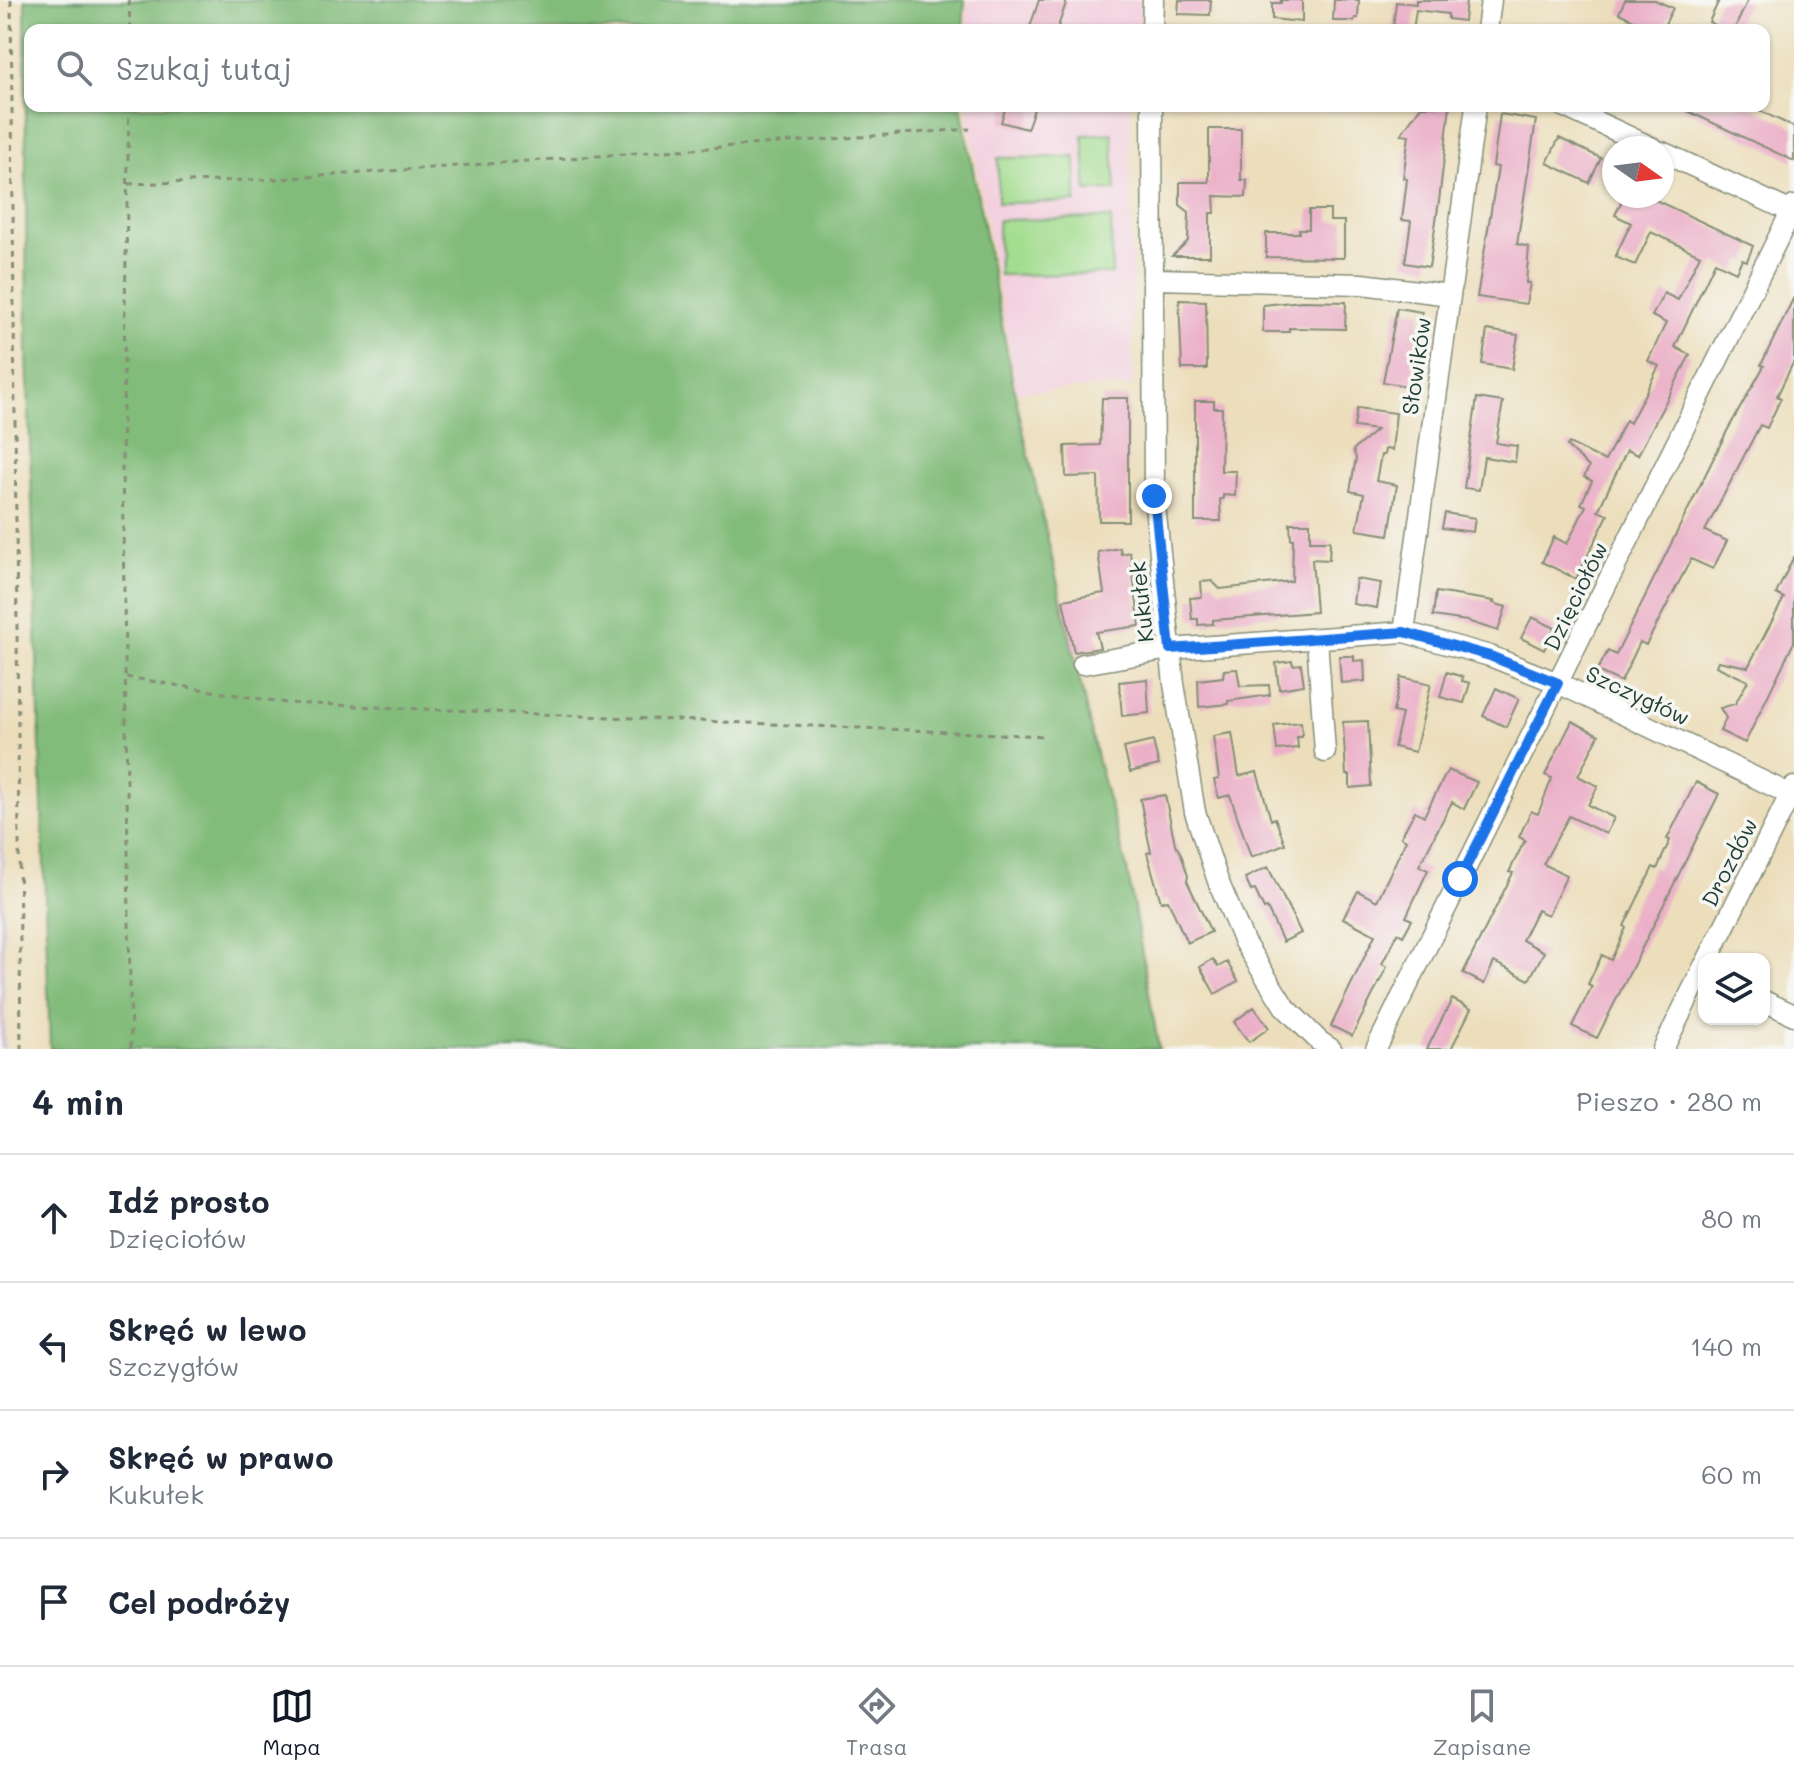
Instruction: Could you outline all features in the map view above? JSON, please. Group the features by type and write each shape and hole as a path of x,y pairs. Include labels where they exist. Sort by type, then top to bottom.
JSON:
{"street":[{"path":"1152,24 1153,0"},
{"path":"1488,24 1491,0"},
{"name":"Kukułek","path":"1152,112 1154,496 1170,649 1195,812 1218,881 1244,942 1284,1006 1331,1049"},
{"name":"Słowików","path":"1404,632 1475,112"},
{"path":"1576,112 1627,136"},
{"path":"1674,157 1793,211"},
{"name":"Dzięciołów","path":"1376,1049 1793,211"},
{"path":"1154,279 1362,284 1450,295"},
{"name":"Szczygłów","path":"1083,664 1170,649 1404,632 1490,656 1558,683 1792,795"},
{"path":"1317,639 1325,752"},
{"name":"Drozdów","path":"1711,953 1792,795"},
{"name":"Drozdów","path":"1663,1049 1698,979"},
{"path":"1770,1004 1794,1015"}],"path":[{"path":"11,0 21,1049"},
{"path":"129,0 130,24"},
{"path":"129,112 122,462 131,1049"},
{"path":"128,184 325,176 970,129"},
{"path":"126,677 286,703 1045,736"}],"shaded area":[{"path":"968,0 1142,0 1141,24 966,24"},
{"path":"967,112 1130,112 1133,386 1017,392"},
{"path":"0,425 5,1049 0,1049"}],"green space":[{"path":"25,0 965,0 963,24 25,24"},
{"path":"26,112 962,112 1015,394 1099,766 1127,869 1159,1049 50,1049 27,354"},
{"path":"1112,133 1116,190 1087,191 1083,135"},
{"path":"1076,157 1076,202 998,203 998,158"},
{"path":"1111,218 1112,274 999,275 998,220"}],"building":[{"path":"1039,0 1067,0 1059,24 1031,24"},
{"path":"1179,0 1211,0 1210,15 1178,14"},
{"path":"1281,0 1302,0 1302,22 1272,19 1272,3 1281,3"},
{"path":"1334,0 1359,0 1358,18 1354,21 1333,21"},
{"path":"1416,0 1466,0 1464,21 1448,19 1448,14 1416,10 1414,24 1393,24 1396,2 1416,4"},
{"path":"1625,0 1655,0 1673,8 1665,24 1642,24 1619,13"},
{"path":"1719,0 1748,0 1737,24 1709,22"},
{"path":"1004,112 1033,112 1027,129 1001,122"},
{"path":"1417,112 1449,112 1429,267 1405,263 1411,221 1402,220 1407,179 1403,178 1409,135 1401,134"},
{"path":"1690,112 1763,112 1794,127 1794,161"},
{"path":"1500,114 1536,120 1517,244 1529,247 1526,283 1530,283 1526,304 1477,297 1498,167 1493,166"},
{"path":"1209,129 1241,129 1241,180 1247,180 1246,197 1214,196 1215,213 1210,213 1210,256 1172,256 1188,241 1189,212 1180,205 1180,182 1209,182"},
{"path":"1559,138 1601,158 1589,183 1547,163"},
{"path":"1618,208 1672,208 1753,246 1747,261 1742,259 1736,272 1715,262 1675,347 1690,355 1638,455 1627,450 1598,511 1608,515 1576,579 1542,562 1554,537 1567,544 1586,506 1581,504 1592,481 1584,477 1589,467 1567,446 1569,443 1605,461 1626,420 1630,423 1659,366 1648,361 1666,323 1652,316 1664,293 1678,300 1700,255 1651,232 1635,265 1615,257 1631,223 1615,215"},
{"path":"1309,210 1330,210 1330,221 1344,221 1344,258 1266,257 1266,233 1299,233 1299,229 1309,229"},
{"path":"1794,297 1794,361 1777,396 1781,398 1767,428 1760,425 1705,531 1727,541 1713,569 1691,559 1646,645 1640,642 1621,682 1597,671 1608,651 1616,655 1727,431 1764,366 1761,365"},
{"path":"1179,300 1206,301 1207,369 1182,369"},
{"path":"1302,301 1346,302 1345,329 1289,328 1289,332 1263,332 1263,305"},
{"path":"1397,308 1422,312 1413,387 1383,382"},
{"path":"1487,330 1518,335 1512,369 1482,364"},
{"path":"1102,398 1128,398 1128,521 1099,521 1098,476 1066,477 1065,446 1100,445"},
{"path":"1477,398 1503,402 1496,443 1517,446 1515,462 1484,457 1479,490 1464,488"},
{"path":"1195,401 1214,401 1214,408 1222,408 1221,471 1236,471 1235,496 1223,495 1220,499 1221,521 1195,521"},
{"path":"1357,408 1396,413 1392,450 1385,449 1384,455 1381,455 1376,481 1397,485 1389,535 1357,530 1364,494 1350,491 1356,458 1353,450 1377,430 1354,427"},
{"path":"1445,513 1475,518 1473,532 1442,528"},
{"path":"1290,523 1310,523 1310,541 1330,541 1329,560 1312,559 1316,612 1213,620 1213,624 1198,625 1198,619 1192,619 1190,598 1202,597 1201,582 1212,581 1220,589 1292,581 1293,539"},
{"path":"1120,548 1121,554 1130,552 1140,626 1096,632 1100,648 1074,652 1063,600 1104,593 1098,552"},
{"path":"1794,556 1794,642 1745,743 1720,731 1726,718 1720,708 1735,704 1748,681 1716,666 1718,661 1748,667 1784,598 1776,594"},
{"path":"1356,579 1381,583 1377,608 1353,604"},
{"path":"1436,592 1494,601 1506,607 1498,631 1467,621 1433,616"},
{"path":"1532,617 1555,628 1544,650 1521,638"},
{"path":"1339,656 1354,656 1354,661 1364,660 1365,681 1341,683"},
{"path":"1292,661 1293,665 1301,664 1304,685 1279,689 1276,663"},
{"path":"1237,669 1240,686 1269,685 1270,695 1199,707 1198,680 1223,677 1224,670"},
{"path":"1447,672 1470,683 1464,703 1440,697"},
{"path":"1401,677 1431,684 1415,752 1394,747 1402,714 1393,712"},
{"path":"1147,679 1149,713 1122,716 1119,682"},
{"path":"1496,688 1519,699 1506,727 1483,716"},
{"path":"1368,721 1371,786 1350,788 1350,775 1346,775 1343,722"},
{"path":"1572,721 1599,735 1578,776 1598,786 1588,805 1614,818 1606,834 1569,816 1543,864 1567,875 1548,915 1537,910 1522,940 1544,952 1529,980 1494,962 1484,984 1463,973 1513,873 1509,872 1525,840 1519,837 1531,811 1538,814 1552,778 1545,775"},
{"path":"1301,722 1302,737 1297,737 1298,748 1277,750 1274,725"},
{"path":"1232,733 1239,776 1257,772 1271,820 1275,818 1285,844 1251,857 1230,795 1219,798 1214,780 1219,779 1213,736"},
{"path":"1153,741 1159,765 1130,772 1124,748"},
{"path":"1448,770 1477,782 1464,809 1452,802 1419,866 1428,870 1406,917 1412,920 1403,936 1398,933 1382,964 1387,967 1352,1036 1331,1026 1375,935 1343,918 1358,891 1377,901 1406,840 1401,837 1415,811 1424,816"},
{"path":"1696,782 1719,794 1597,1038 1572,1026 1592,986 1588,984 1602,955 1611,960 1626,928 1624,926 1653,867 1657,869 1670,840 1667,839"},
{"path":"1165,795 1175,844 1181,854 1187,881 1211,932 1187,943 1168,900 1161,902 1147,853 1151,852 1140,799"},
{"path":"1268,867 1301,933 1283,942 1267,908 1264,909 1245,878"},
{"path":"1213,959 1218,967 1227,962 1238,981 1215,994 1200,967"},
{"path":"1452,999 1471,1009 1451,1049 1427,1049"},
{"path":"1254,1007 1269,1028 1249,1042 1234,1022"}],"route":[{"path":"1154,496 1170,649 1404,632 1490,656 1558,683 1460,879"}]}
